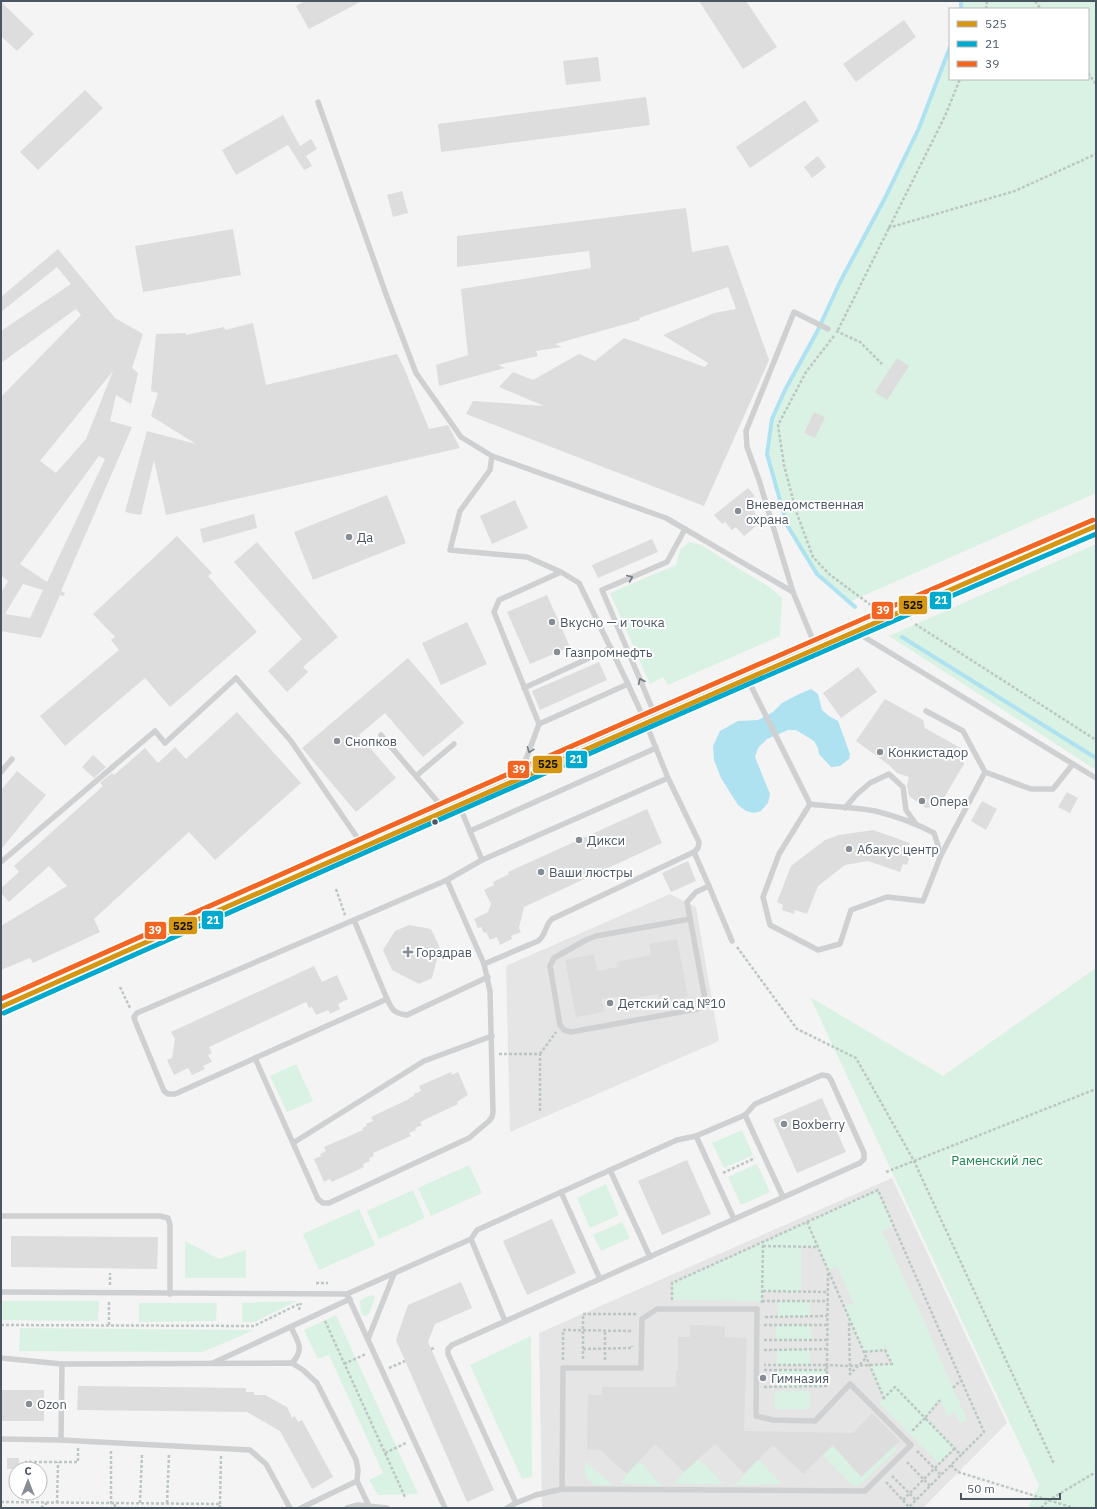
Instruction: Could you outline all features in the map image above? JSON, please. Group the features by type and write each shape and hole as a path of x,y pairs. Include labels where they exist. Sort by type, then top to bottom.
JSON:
{"main road":[{"path":"1,1007 451,806 885,616 1096,526"}],"lane":[{"path":"318,102 387,298 416,373 462,437 492,456 666,518 793,592"},
{"path":"816,646 793,592 759,480 747,447 746,431 794,312 828,329"},
{"path":"492,456 490,470 460,511 450,550 527,557 561,572 579,583 628,684 651,719"},
{"path":"484,964 538,941 542,938 552,918 694,852 698,848 699,842 668,778 656,748 651,719 602,590 667,562 686,530"},
{"path":"540,724 494,612 499,600 561,572"},
{"path":"853,630 1096,778"},
{"path":"524,688 611,648"},
{"path":"746,677 810,804"},
{"path":"1,862 155,731 165,742 236,678 291,741 363,845"},
{"path":"520,776 540,724 628,684"},
{"path":"926,711 963,731 986,772 1031,789 1053,789 1073,764"},
{"path":"381,735 416,776 451,806 470,831 482,860"},
{"path":"416,776 454,744"},
{"path":"470,831 656,748"},
{"path":"1,772 12,760"},
{"path":"810,804 779,854 763,897 770,925 818,950 840,944 851,910 887,897 924,901 941,855 986,772"},
{"path":"845,808 856,795 870,783 889,774 903,788 906,810 916,824"},
{"path":"387,999 175,1094 168,1094 164,1091 134,1017 137,1013 447,880 482,860 668,778"},
{"path":"810,804 874,811 896,816 934,833 941,855"},
{"path":"694,852 732,941"},
{"path":"255,1058 318,1199 323,1203 329,1202 469,1138 489,1121 493,1112 492,1036 488,977 484,964 447,880"},
{"path":"690,919 596,936 554,958 550,966 560,1025 564,1030 571,1032 697,1009 704,1005 705,999 687,902 696,892 709,886"},
{"path":"354,920 387,999 392,1009 398,1014 407,1015 488,977"},
{"path":"293,1143 424,1061 492,1036"},
{"path":"211,1364 291,1327 394,1274 471,1239 478,1230 677,1140 696,1136 745,1115 755,1104 822,1075 828,1076 864,1153 864,1159 860,1163 505,1321 452,1345 448,1349 448,1354 516,1503"},
{"path":"745,1115 783,1198"},
{"path":"696,1136 734,1219"},
{"path":"610,1170 650,1257"},
{"path":"561,1192 600,1279"},
{"path":"1,1216 160,1216 168,1218 170,1225 170,1294"},
{"path":"471,1239 505,1321"},
{"path":"368,1339 394,1274"},
{"path":"1,1292 348,1297"},
{"path":"348,1297 445,1508"},
{"path":"507,1508 536,1495 562,1489 865,1491 911,1445 850,1384 815,1421 773,1420 756,1416 757,1309 657,1309 642,1319 641,1368 563,1368 562,1489"},
{"path":"291,1327 300,1352 298,1357 292,1363"},
{"path":"1,1358 62,1364 292,1363 318,1382 356,1460 358,1470 357,1481 368,1506"},
{"path":"61,1440 62,1364"},
{"path":"1,1440 61,1440 250,1450 266,1464 290,1508"},
{"path":"301,1508 357,1481"},
{"path":"347,1508 358,1506 387,1508"}],"path":[{"path":"1089,74 1096,84"},
{"path":"885,616 829,574 813,557 796,511 784,465 778,426 806,372 834,337 945,116 960,80"},
{"path":"888,228 1015,192 1096,154"},
{"path":"828,329 837,331 860,342 882,364"},
{"path":"915,624 1096,740"},
{"path":"336,889 348,922"},
{"path":"732,941 797,1029 856,1058 914,1161 1054,1464"},
{"path":"120,987 134,1017"},
{"path":"540,1111 540,1054 560,1025"},
{"path":"492,1054 540,1054"},
{"path":"886,1172 1096,1089"},
{"path":"723,1173 757,1157"},
{"path":"672,1309 672,1283 878,1190 984,1432 909,1507 880,1476"},
{"path":"806,1222 884,1398"},
{"path":"762,1309 763,1242"},
{"path":"763,1246 817,1247"},
{"path":"761,1386 827,1386 828,1271"},
{"path":"314,1283 328,1283"},
{"path":"763,1291 828,1292"},
{"path":"762,1301 828,1301"},
{"path":"1,1325 254,1326 301,1303 299,1310"},
{"path":"583,1368 582,1314 650,1314"},
{"path":"632,1314 632,1320"},
{"path":"762,1317 827,1316"},
{"path":"324,1318 405,1497"},
{"path":"850,1320 850,1374"},
{"path":"632,1325 632,1337"},
{"path":"762,1332 762,1325 827,1325"},
{"path":"563,1368 563,1330 642,1331"},
{"path":"605,1330 605,1368"},
{"path":"827,1340 762,1340 762,1350 827,1349"},
{"path":"583,1349 632,1348 632,1342"},
{"path":"761,1376 761,1365 850,1366 892,1364 885,1350 863,1352"},
{"path":"344,1364 366,1354"},
{"path":"845,1379 866,1358"},
{"path":"389,1368 405,1361"},
{"path":"761,1370 827,1370"},
{"path":"953,1388 961,1380"},
{"path":"874,1408 895,1387 961,1455"},
{"path":"905,1438 926,1418 940,1400"},
{"path":"48,1462 78,1462 79,1441"},
{"path":"111,1443 111,1503"},
{"path":"385,1454 407,1443"},
{"path":"140,1503 142,1444"},
{"path":"911,1445 941,1475"},
{"path":"167,1504 169,1446"},
{"path":"220,1508 221,1448"},
{"path":"903,1500 955,1448"},
{"path":"901,1456 930,1486"},
{"path":"57,1503 58,1462"},
{"path":"951,1465 958,1472 1074,1508"},
{"path":"886,1470 916,1500"},
{"path":"1041,1508 1049,1500 1096,1472"},
{"path":"1,1502 220,1504"},
{"path":"41,1508 48,1503"},
{"path":"111,1503 119,1508"}],"shaded area":[{"name":"Детский сад №10","path":"670,894 696,907 719,1041 510,1132 506,966"},
{"name":"Гимназия","path":"892,1178 1007,1423 923,1508 542,1508 539,1333"}],"green space":[{"path":"961,1 1096,1 1096,493 849,602 817,574 787,525 767,454 772,419 785,390 817,332 840,282 885,198 919,128 949,50 949,80 1089,80 1089,8 961,8"},
{"path":"689,542 701,545 769,587 782,598 780,636 668,685 663,677 650,684 610,593 676,565 680,550"},
{"path":"1096,544 1096,770 889,636"},
{"name":"Раменский лес","path":"1096,968 1096,1508 1028,1508 1039,1485 810,997 943,1076"},
{"path":"296,1064 313,1101 287,1112 270,1076"},
{"path":"742,1130 753,1155 724,1168 712,1143"},
{"path":"757,1164 770,1192 741,1205 728,1177"},
{"path":"469,1165 482,1193 431,1216 418,1188"},
{"path":"606,1184 619,1215 590,1228 577,1198"},
{"path":"413,1190 425,1218 379,1239 367,1211"},
{"path":"878,1190 893,1225 882,1231 923,1319 967,1420 960,1424 955,1412 947,1416 940,1400 926,1418 955,1448 939,1464 879,1403 884,1398 869,1365 891,1364 885,1350 886,1345 884,1344 884,1351 863,1352 843,1306 854,1304 837,1266 828,1271 817,1247 801,1247 801,1292 763,1291 762,1301 672,1300 672,1283"},
{"path":"359,1209 375,1245 319,1270 303,1234"},
{"path":"622,1222 630,1238 601,1251 593,1235"},
{"path":"185,1241 219,1259 246,1250 246,1278 185,1278"},
{"path":"371,1295 375,1298 369,1314 364,1316 361,1314 360,1301"},
{"path":"1,1301 99,1301 98,1321 1,1320"},
{"path":"297,1301 254,1322 242,1322 242,1303"},
{"path":"778,1301 810,1301 810,1316 778,1317"},
{"path":"139,1303 217,1303 216,1321 139,1322"},
{"path":"336,1315 418,1494 378,1495 369,1480 383,1473 329,1355 318,1359 304,1330"},
{"path":"776,1325 811,1325 811,1340 776,1340"},
{"path":"20,1328 254,1330 203,1352 19,1351"},
{"path":"531,1336 532,1477 522,1479 470,1365"},
{"path":"810,1349 810,1365 777,1365 777,1350"},
{"path":"777,1370 827,1370 827,1386 778,1387"},
{"path":"775,1391 810,1391 810,1409 775,1409"},
{"path":"896,1444 896,1450 860,1485 853,1486 822,1455 830,1448 835,1448 861,1477"},
{"path":"699,1459 723,1484 674,1484 684,1472"},
{"path":"758,1459 782,1484 735,1485"},
{"path":"585,1461 613,1485 595,1485 585,1477"},
{"path":"639,1461 662,1486 621,1483"}],"water":[{"path":"811,689 818,694 822,710 838,721 850,754 849,759 840,766 831,767 819,754 818,748 814,741 796,730 788,730 767,739 758,748 755,757 770,794 768,803 761,811 754,813 746,811 738,805 721,778 714,760 713,746 720,731 738,721 758,720 773,712 782,703"}],"building":[{"path":"305,1 362,1 309,29 296,6"},
{"path":"699,1 746,1 777,47 743,69"},
{"path":"1,2 34,34 17,51 1,36"},
{"path":"904,20 916,37 856,82 843,64"},
{"path":"598,57 601,81 566,85 563,61"},
{"path":"85,90 103,108 38,170 20,152"},
{"path":"646,97 650,125 441,152 438,124"},
{"path":"805,100 819,121 750,168 736,147"},
{"path":"283,115 300,146 311,139 317,149 306,156 312,166 304,170 288,145 236,175 222,150"},
{"path":"818,156 826,167 812,178 804,167"},
{"path":"402,191 408,213 393,217 387,195"},
{"path":"686,208 692,252 728,245 769,360 704,506 466,414 473,401 544,406 499,387 513,372 533,380 579,354 595,361 624,338 705,367 708,363 663,335 714,313 736,309 728,287 639,318 640,320 555,344 562,347 536,351 538,356 498,365 505,368 439,386 436,365 468,355 461,289 591,268 589,251 457,267 457,236"},
{"path":"233,229 241,275 143,292 135,246"},
{"path":"58,249 115,318 143,334 132,368 138,373 131,404 116,395 110,421 132,427 61,591 65,593 64,596 60,595 41,638 1,631 1,593 8,581 1,575 1,397 81,315 76,309 1,363 1,331 71,284 57,267 1,312 1,297","holes":["113,371 86,439 56,473 40,461","99,456 105,459 47,582 20,564","23,584 43,590 30,618 5,614"]},
{"path":"253,323 266,385 397,354 429,429 448,425 460,448 166,515 154,460 141,515 125,512 147,431 196,444 151,416 158,393 151,391 156,334 186,333 186,335 224,327 225,330"},
{"path":"897,358 909,366 887,400 875,392"},
{"path":"814,412 825,417 815,438 804,433"},
{"name":"Вневедомственная охрана","path":"748,488 755,496 751,499 759,509 754,512 761,522 744,536 736,527 732,530 725,522 722,524 714,515"},
{"path":"387,495 406,543 313,580 294,532"},
{"path":"515,500 528,528 492,544 480,516"},
{"path":"254,514 257,528 203,543 200,529"},
{"path":"177,536 212,573 208,576 257,632 170,707 145,678 65,746 40,716 119,650 111,640 115,637 93,614"},
{"path":"652,539 658,552 598,578 592,565"},
{"path":"257,542 338,637 303,667 308,672 287,692 268,671 302,639 234,562"},
{"path":"547,595 570,647 530,664 507,612"},
{"path":"467,622 487,664 441,685 422,643"},
{"name":"Снопков","path":"408,658 464,723 423,757 385,713 359,735 396,778 356,812 302,748"},
{"path":"599,662 607,680 540,710 532,691"},
{"path":"858,667 877,692 841,718 823,693"},
{"path":"885,699 923,720 925,728 964,750 964,764 939,806 926,808 909,796 907,785 909,777 897,773 889,765 856,741"},
{"path":"237,712 301,783 215,860 189,832 94,919 100,932 33,963 30,958 1,970 1,926 67,886 49,866 9,902 1,893 1,888 19,872 14,866 103,786 100,783 112,773 114,775 145,748 158,763 175,747 186,759"},
{"path":"93,755 106,767 94,778 82,767"},
{"path":"17,771 46,795 1,849 1,790"},
{"path":"1067,792 1078,798 1070,813 1058,807"},
{"path":"982,801 997,809 986,830 971,821"},
{"path":"647,809 662,843 524,907 519,928 521,932 511,936 512,939 500,945 497,937 490,940 486,932 484,933 481,927 478,928 474,919 488,912 491,904 484,890 494,885 493,882 509,874 508,872"},
{"path":"873,830 910,843 908,848 912,850 907,865 903,864 900,872 868,861 845,865 818,886 807,914 795,910 794,914 782,910 783,905 777,902 791,866 825,840 839,835"},
{"path":"688,861 696,881 671,892 662,873"},
{"path":"409,925 431,929 440,948 432,978 419,984 392,970 383,950 395,931"},
{"path":"677,939 688,997 659,1002 658,994 623,1000 622,996 602,999 604,1012 576,1017 565,960 594,954 597,971 617,967 616,962 651,955 649,944"},
{"path":"314,966 322,982 337,975 348,999 338,1004 340,1009 330,1014 328,1010 316,1015 312,1007 309,1008 306,1002 209,1047 212,1053 208,1055 212,1062 203,1066 205,1069 192,1075 188,1068 174,1075 167,1060 172,1058 175,1039 171,1032"},
{"path":"451,1072 452,1075 458,1072 468,1095 457,1102 458,1104 420,1122 422,1125 409,1133 411,1136 373,1153 374,1156 369,1158 370,1161 363,1164 364,1167 332,1182 330,1179 324,1182 314,1159 321,1156 320,1154 326,1151 324,1147 363,1130 362,1128 367,1126 366,1124 373,1121 371,1117 414,1096 414,1094 421,1091 419,1086"},
{"path":"822,1098 846,1152 797,1173 773,1119"},
{"path":"687,1160 711,1214 662,1235 638,1181"},
{"path":"552,1219 576,1273 527,1295 503,1241"},
{"path":"11,1236 158,1237 157,1269 11,1267"},
{"path":"461,1282 472,1308 435,1324 428,1342 494,1490 467,1502 396,1340 408,1305"},
{"path":"690,1325 725,1326 725,1337 747,1338 744,1431 853,1433 872,1413 900,1441 861,1477 833,1445 803,1474 773,1445 744,1474 715,1444 684,1472 655,1444 627,1474 600,1450 587,1450 588,1395 602,1395 602,1387 676,1387 676,1370 678,1370 678,1337 690,1337"},
{"path":"78,1386 246,1388 246,1392 254,1392 254,1395 265,1395 287,1407 292,1418 295,1416 298,1422 302,1420 333,1477 312,1489 280,1431 247,1412 77,1410"},
{"path":"1,1390 44,1390 44,1421 1,1421"},
{"path":"7,1458 19,1458 19,1461 8,1461 7,1469"}],"waterway":[{"path":"961,1 961,8"},
{"path":"855,607 817,574 787,525 767,454 772,419 785,390 817,332 840,282 885,198 919,128 949,50"},
{"path":"902,637 1096,758"}],"transit line":[{"name":"39","path":"1,999 546,757 1093,520"},
{"name":"525","path":"1,1007 548,764 1096,526"},
{"name":"21","path":"4,1013 549,771 1096,534"}],"place":[{"name":"Вневедомственная охрана","path":"738,511"},
{"name":"Да","path":"349,537"},
{"name":"Вкусно — и точка","path":"552,622"},
{"name":"Газпромнефть","path":"557,652"},
{"name":"Снопков","path":"337,741"},
{"name":"Конкистадор","path":"880,752"},
{"name":"Опера","path":"922,801"},
{"name":"Дикси","path":"579,840"},
{"name":"Абакус центр","path":"849,849"},
{"name":"Ваши люстры","path":"541,872"},
{"name":"Горздрав","path":"408,952"},
{"name":"Детский сад №10","path":"610,1003"},
{"name":"Boxberry","path":"784,1124"},
{"name":"Гимназия","path":"763,1378"},
{"name":"Ozon","path":"29,1404"}]}
